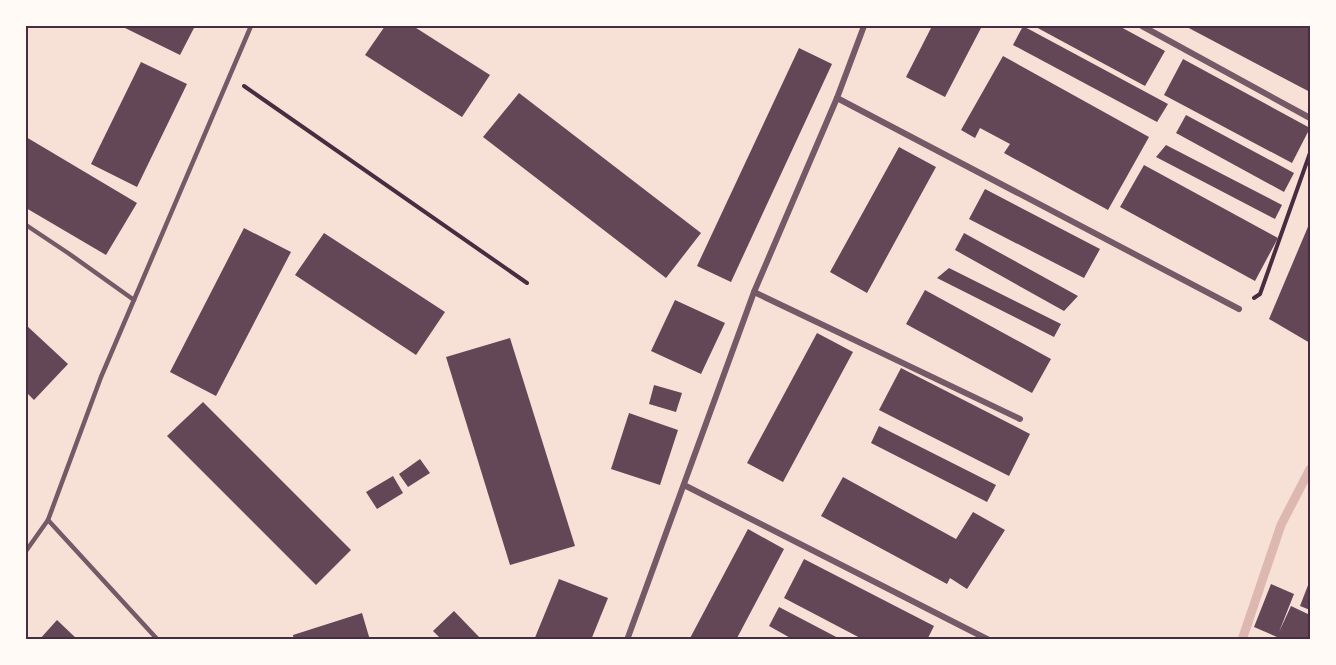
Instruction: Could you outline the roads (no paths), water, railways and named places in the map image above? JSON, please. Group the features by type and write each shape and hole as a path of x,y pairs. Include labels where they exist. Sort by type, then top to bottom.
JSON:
{"street":[{"path":"627,639 754,292 837,98 864,26"},
{"path":"1142,26 1311,118"},
{"path":"837,98 1239,309"},
{"path":"754,292 1020,419"},
{"path":"684,485 988,639"}],"lane":[{"path":"26,551 48,520 101,377 250,26"},
{"path":"26,225 134,300"},
{"path":"48,520 158,639"}],"waterway":[{"path":"1242,640 1281,525 1310,469"}]}
